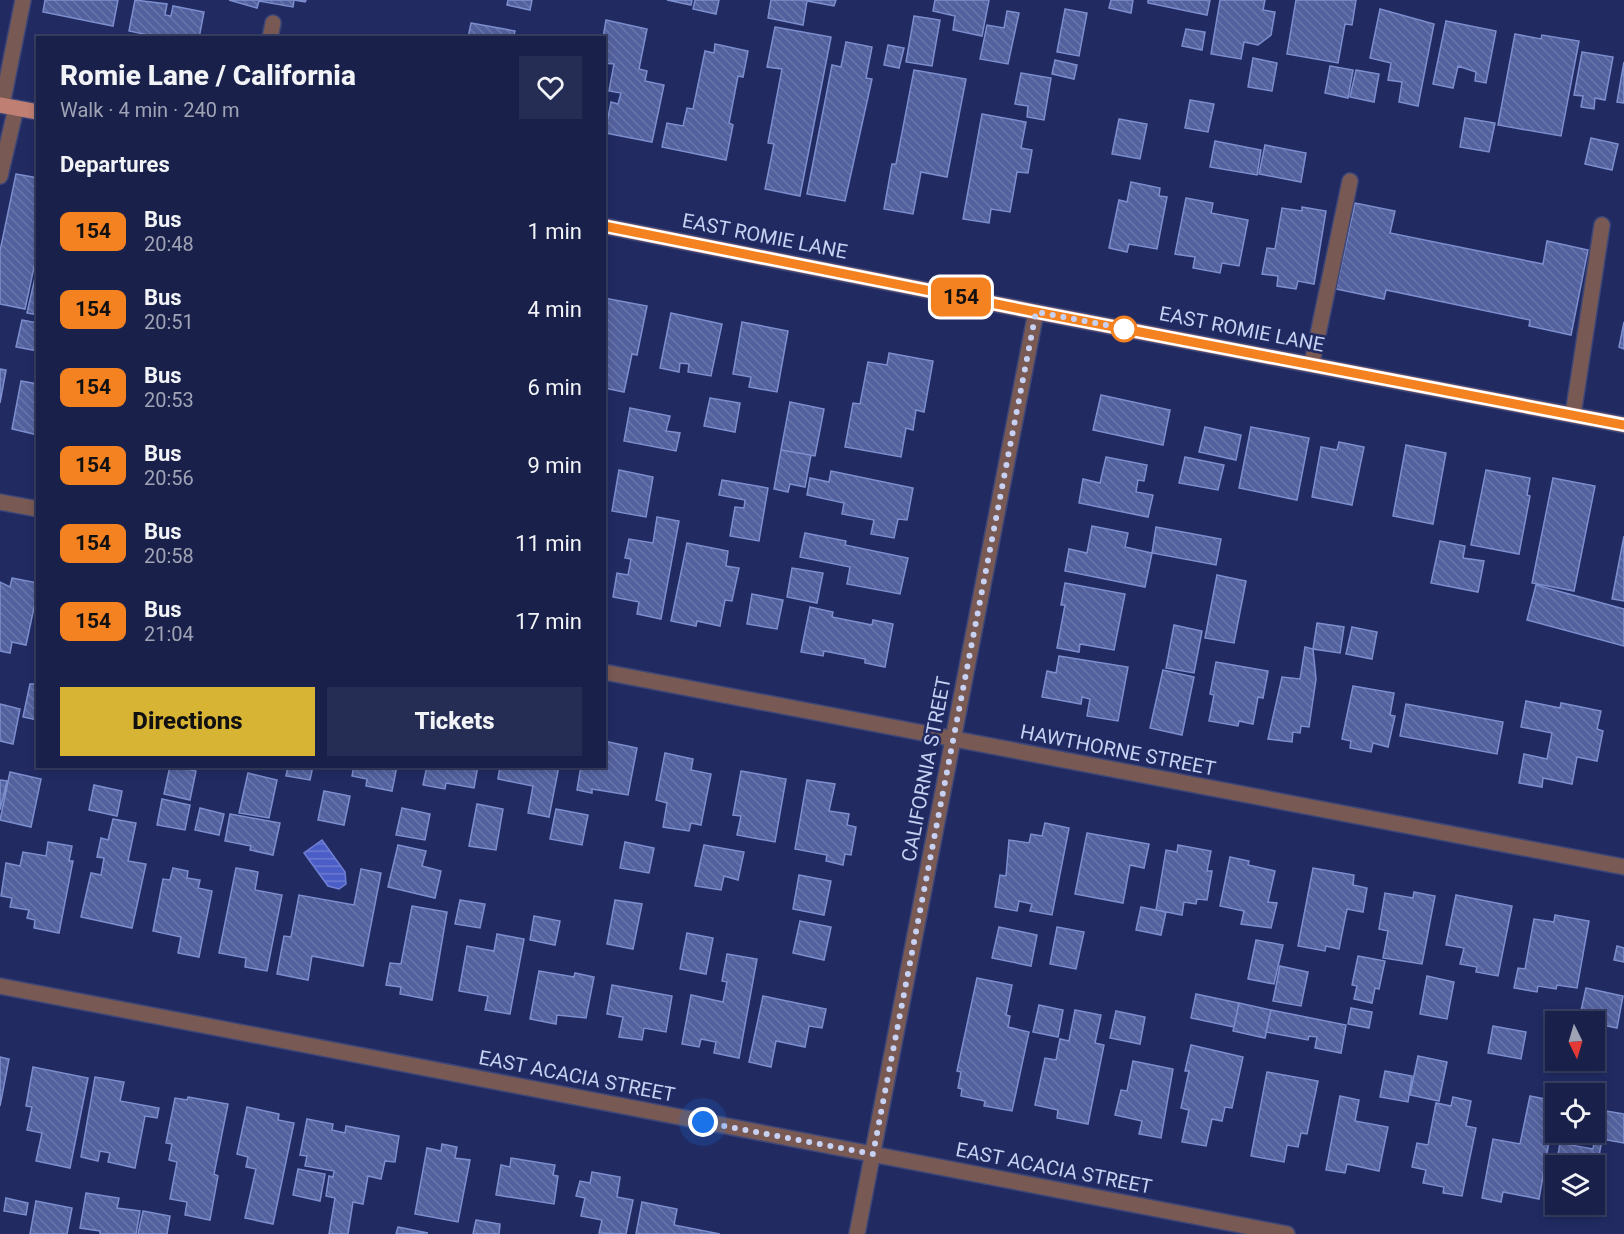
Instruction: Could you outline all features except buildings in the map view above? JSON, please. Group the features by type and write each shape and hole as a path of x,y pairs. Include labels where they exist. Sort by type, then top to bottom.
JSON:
{"main road":[{"path":"6,106 36,112"},
{"name":"EAST ROMIE LANE","path":"606,226 1624,425"}],"street":[{"path":"0,176 6,106 23,0"},
{"path":"1312,363 1350,181"},
{"path":"1573,415 1602,225"},
{"name":"CALIFORNIA STREET","path":"857,1234 1036,312"},
{"path":"0,502 36,509"},
{"name":"HAWTHORNE STREET","path":"606,672 1624,867"},
{"name":"EAST ACACIA STREET","path":"0,987 1287,1234"}],"water":[{"path":"322,840 345,872 346,884 339,889 328,886 304,853"}],"bus line":[{"name":"154","path":"606,226 1624,425"}],"route":[{"path":"703,1122 873,1154 1036,312 1128,329 1124,329"}]}
